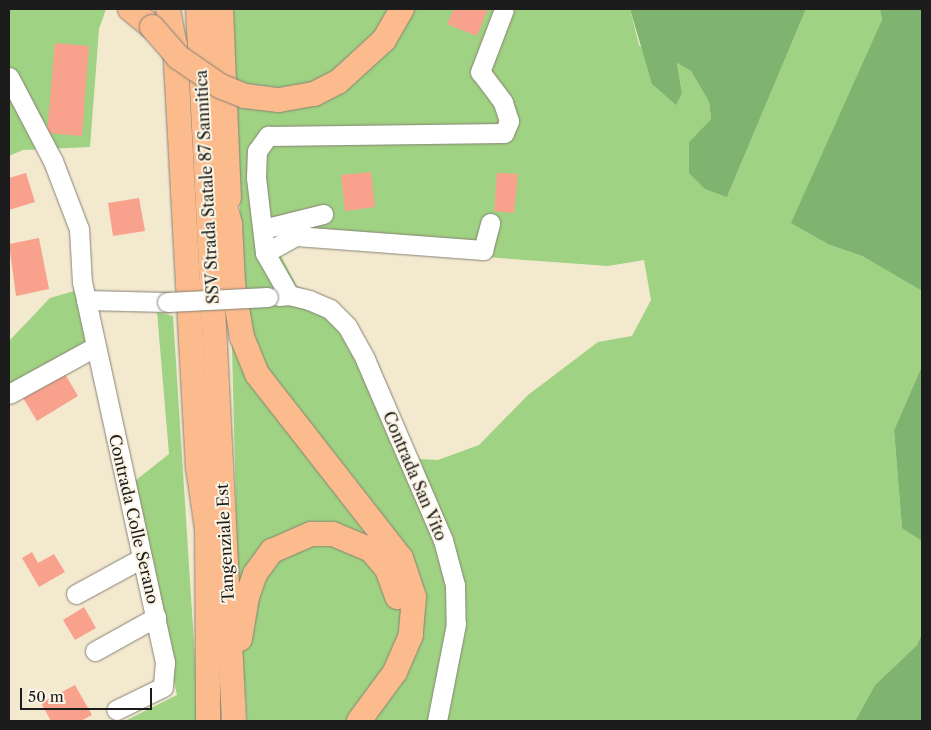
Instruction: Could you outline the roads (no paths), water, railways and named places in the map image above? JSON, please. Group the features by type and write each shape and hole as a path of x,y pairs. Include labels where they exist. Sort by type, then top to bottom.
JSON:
{"main road":[{"path":"130,9 147,18 178,57 220,86 246,96 279,100 314,94 338,82 384,40 402,9"},
{"path":"168,9 175,44 195,196 212,262"},
{"name":"SSV Strada Statale 87 Sannitica","path":"198,9 212,262 215,365"},
{"path":"201,53 209,9"},
{"path":"221,9 233,284 241,328 257,374 401,558 414,597 411,635 395,672 359,721"},
{"path":"175,44 198,467 207,529"},
{"path":"205,127 230,224"},
{"path":"208,721 207,529 210,399 215,365"},
{"name":"Tangenziale Est","path":"215,365 234,721"},
{"path":"233,685 247,597 255,574 272,551 292,540 311,534 340,537 371,550 387,568 398,606 395,630 387,652 347,721"}],"street":[{"path":"289,295 265,253 256,178 257,152 268,136 504,133 510,121 503,102 480,72 504,9"},
{"name":"Contrada Colle Serano","path":"9,76 53,161 79,229 82,282 165,662 164,687 116,710"},
{"path":"263,229 323,214"},
{"path":"265,253 281,242 296,236 483,250 490,223"},
{"name":"Contrada San Vito","path":"86,300 167,302 268,298 289,295 330,309 347,326 364,359 443,540 455,585 456,624 437,721"},
{"path":"9,394 95,347"},
{"path":"76,594 142,558"},
{"path":"95,651 156,617"}]}
